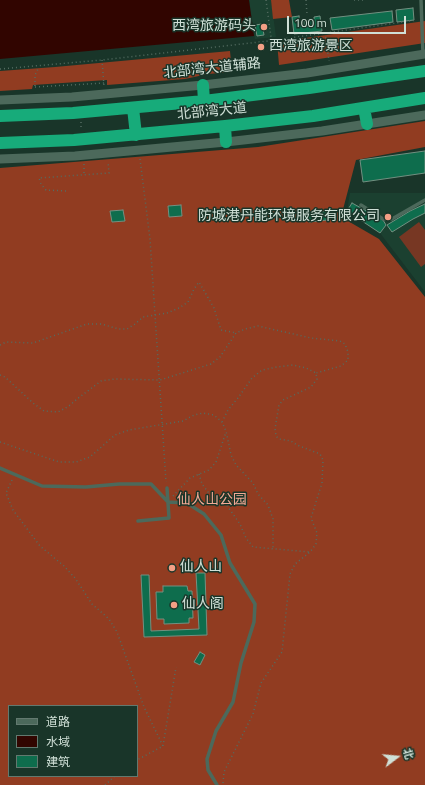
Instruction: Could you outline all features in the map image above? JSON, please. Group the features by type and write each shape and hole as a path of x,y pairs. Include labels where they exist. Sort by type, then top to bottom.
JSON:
{"highway":[{"name":"北部湾大道","path":"0,116 73,113 204,101 309,88 425,71"},
{"path":"203,85 204,101"},
{"name":"北部湾大道","path":"0,143 74,140 225,126 313,116 425,98"},
{"path":"133,108 136,135"},
{"path":"364,108 367,124"},
{"path":"225,126 226,142"}],"main road":[{"name":"北部湾大道辅路","path":"0,100 105,94 203,85 330,69 424,54"},
{"path":"0,159 75,156 226,142 425,115"}],"lane":[{"path":"421,0 424,54"},
{"path":"361,205 383,219 392,219 425,200"},
{"path":"0,468 42,486 86,487 119,484 151,484 168,502 187,503 204,514 221,535 230,564 255,604 254,622 241,663 232,702 216,731 207,759 208,770 217,785"},
{"path":"138,521 169,518 167,488"}],"path":[{"path":"266,0 272,37 268,41"},
{"path":"306,0 307,14"},
{"path":"354,0 366,0"},
{"path":"0,69 102,60 268,41 422,20"},
{"path":"325,33 330,69"},
{"path":"102,60 105,94"},
{"path":"35,98 35,75 39,66"},
{"path":"35,87 104,83"},
{"path":"140,157 150,239 167,488"},
{"path":"66,191 46,190 41,184 39,178 106,174"},
{"path":"0,345 6,342 33,344 87,324 101,324 119,329 127,329 143,317 167,313 179,308 188,302 199,282 214,308 221,330 236,334"},
{"path":"0,375 5,377 44,411 58,412 69,406 101,381 115,379 160,380 212,364 220,358 236,334 245,329 258,326 311,338 340,341 345,344 348,352 348,360 342,366 316,373 306,368 293,365 277,366 262,370 252,378 228,410 222,422"},
{"path":"223,785 224,772 253,714 261,684 282,652 290,574 295,564 310,552 316,544 317,533 311,518 322,483 324,460 320,454 291,441 279,439 276,436 275,429 279,404 311,387 317,379 316,373"},
{"path":"0,442 59,462 76,462 90,457 115,435 129,430 183,421 194,415 203,413 214,415 222,422 226,430 231,455 236,465 253,484 258,494 268,505 273,519 273,549"},
{"path":"168,502 190,478 209,470 216,462 226,430"},
{"path":"14,474 6,493 13,510 40,546 64,566 75,578 92,604 109,619 117,632 144,707 163,746"},
{"path":"199,474 202,484 208,492 221,499 228,507 253,547 310,552"},
{"path":"163,746 176,667"},
{"path":"138,759 163,746"},
{"path":"105,785 114,777"}],"shaded area":[{"name":"西湾旅游码头","path":"249,0 271,0 276,37 255,39"},
{"name":"防城港丹能环境服务有限公司","path":"350,193 425,193 425,292 380,233 347,211"},
{"path":"419,222 425,230 425,264 421,267 399,237"}],"green space":[{"path":"271,0 289,0 292,17 273,19"},
{"path":"425,21 425,43 279,65 277,42"},
{"path":"230,51 232,72 208,74 185,79 107,85 107,80 33,85 32,89 0,91 0,71"},
{"name":"仙人山公园","path":"425,121 425,147 356,160 341,217 379,239 425,297 425,785 0,785 0,168 258,147"}],"water":[{"path":"0,0 249,0 254,36 0,59"}],"building":[{"path":"413,8 414,20 397,22 396,10"},
{"path":"392,11 393,22 332,30 330,18"},
{"path":"299,16 300,25 304,25 304,21 320,16 322,31 294,34 292,17"},
{"path":"262,24 264,35 257,36 255,25"},
{"path":"425,151 425,173 363,182 360,160"},
{"path":"352,203 383,220 386,225 380,233 347,211"},
{"path":"425,204 425,213 392,232 387,225 410,211"},
{"path":"181,205 182,216 169,217 168,206"},
{"path":"123,210 125,221 112,222 110,211"},
{"path":"322,210 322,212 326,211 327,220 309,222 308,214"},
{"path":"196,573 205,573 207,635 144,637 141,575 149,575 151,631 199,629"},
{"name":"仙人阁","path":"163,586 187,586 188,591 192,591 193,618 189,618 189,623 164,624 164,619 157,619 156,592 163,592"},
{"path":"200,652 205,655 200,665 194,662"}],"place":[{"name":"西湾旅游码头","path":"264,27"},
{"name":"西湾旅游景区","path":"261,47"},
{"name":"防城港丹能环境服务有限公司","path":"388,217"},
{"name":"仙人山","path":"172,568"},
{"name":"仙人阁","path":"174,605"}]}
